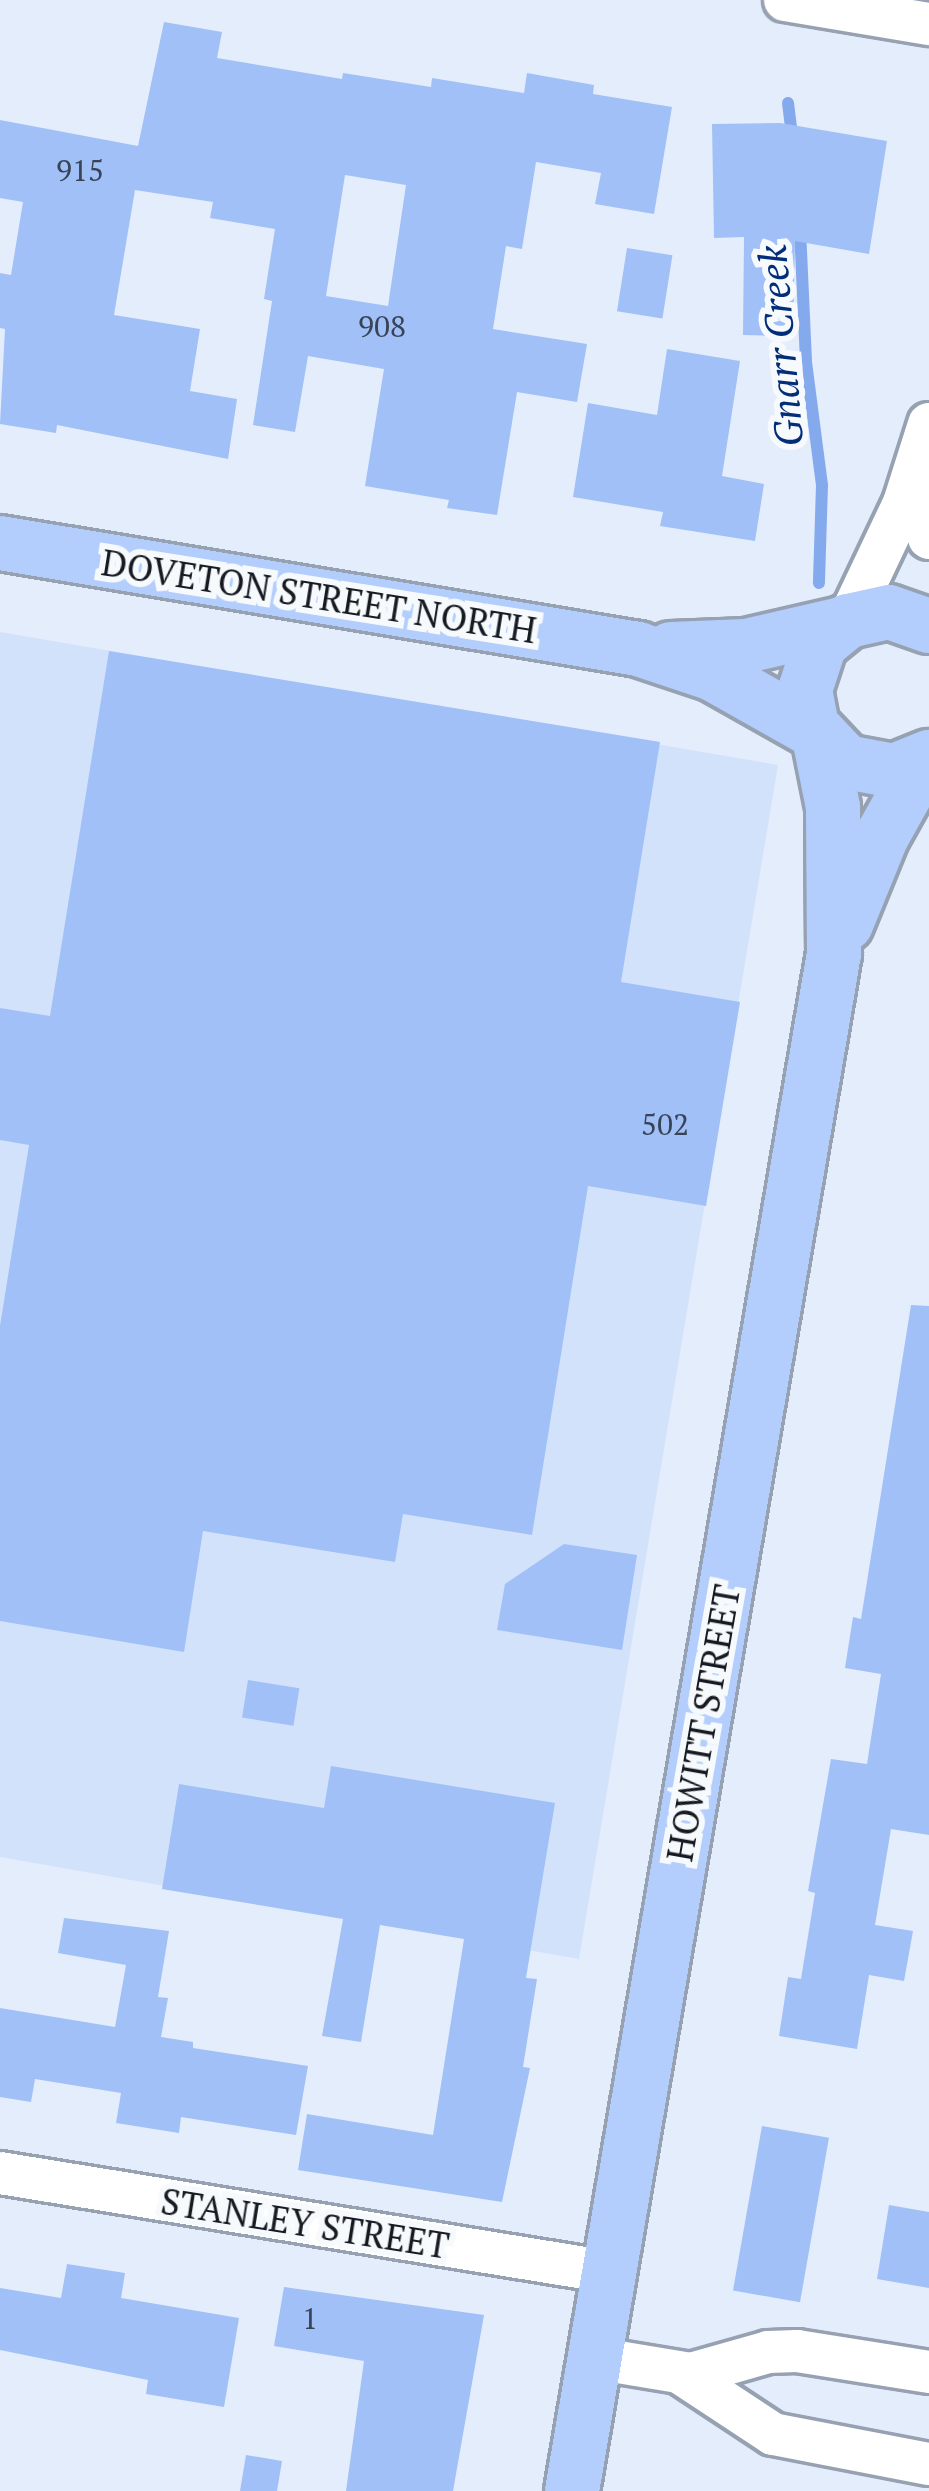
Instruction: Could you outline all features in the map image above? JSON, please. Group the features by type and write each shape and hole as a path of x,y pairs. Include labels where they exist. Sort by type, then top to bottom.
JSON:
{"main road":[{"name":"DOVETON STREET NORTH","path":"0,543 638,649 713,674 817,734 846,762 869,770 894,771 927,758"},
{"name":"DOVETON STREET NORTH","path":"638,649 746,646 889,612 929,626"},
{"name":"HOWITT STREET","path":"572,2491 834,954 832,807 817,734 805,702 806,678 820,644 845,622"},
{"name":"HOWITT STREET","path":"834,954 874,854 927,758"}],"street":[{"path":"785,0 929,24"},
{"path":"927,433 929,538"},
{"path":"845,622 904,502 927,433"},
{"name":"STANLEY STREET","path":"0,2173 609,2272"},
{"path":"682,2374 781,2350 929,2372"},
{"path":"594,2358 682,2374 773,2434 929,2464"}],"shaded area":[{"path":"0,632 778,765 579,1959 0,1857"}],"building":[{"path":"164,22 222,32 217,58 342,79 343,73 431,87 432,78 524,93 527,73 594,85 593,94 672,107 654,214 595,204 601,173 536,162 522,249 506,246 493,329 587,344 577,402 517,392 497,515 447,508 449,500 365,486 384,369 308,356 295,432 253,425 272,301 264,299 275,229 210,218 213,202 135,190 114,315 200,329 190,391 237,399 228,459 57,425 56,433 0,424 5,329 0,328 0,273 11,275 23,202 0,198 0,120 138,146","holes":["345,175 406,185 388,306 326,296"]},
{"path":"780,123 887,141 869,254 795,241 793,336 743,335 744,237 714,238 712,124"},
{"path":"627,248 672,255 662,318 617,311"},
{"path":"667,349 740,361 722,476 764,484 755,541 660,526 663,512 573,497 588,403 657,415"},
{"path":"109,651 660,742 621,982 740,1002 706,1206 588,1186 532,1535 403,1514 395,1562 203,1531 184,1652 0,1621 0,1326 29,1145 0,1140 0,1008 50,1016"},
{"path":"911,1305 929,1306 929,1835 891,1829 875,1925 913,1931 904,1981 869,1975 857,2049 779,2036 788,1977 801,1979 815,1893 808,1891 831,1759 867,1764 881,1674 845,1668 853,1617 861,1619"},
{"path":"564,1544 637,1555 622,1650 497,1630 505,1584"},
{"path":"248,1680 299,1688 293,1726 242,1718"},
{"path":"331,1766 555,1803 526,1978 537,1979 523,2067 530,2068 502,2202 298,2170 307,2114 433,2135 464,1939 380,1925 361,2042 322,2036 343,1919 162,1889 179,1784 324,1808"},
{"path":"64,1918 169,1931 158,1997 168,1998 161,2037 193,2042 193,2048 308,2066 296,2135 181,2117 179,2133 116,2123 121,2093 35,2079 31,2102 0,2097 0,2008 115,2027 126,1965 58,1953"},
{"path":"762,2126 829,2138 800,2302 733,2290"},
{"path":"889,2205 929,2212 929,2288 877,2279"},
{"path":"67,2264 125,2273 121,2298 239,2318 224,2407 146,2394 148,2380 0,2350 0,2288 61,2298"},
{"path":"284,2287 484,2315 453,2491 346,2491 364,2361 274,2346"},
{"path":"246,2455 282,2461 277,2491 240,2491"}],"waterway":[{"name":"Gnarr Creek","path":"788,103 792,137"},
{"name":"Gnarr Creek","path":"800,229 806,362 822,485 819,583"}]}
